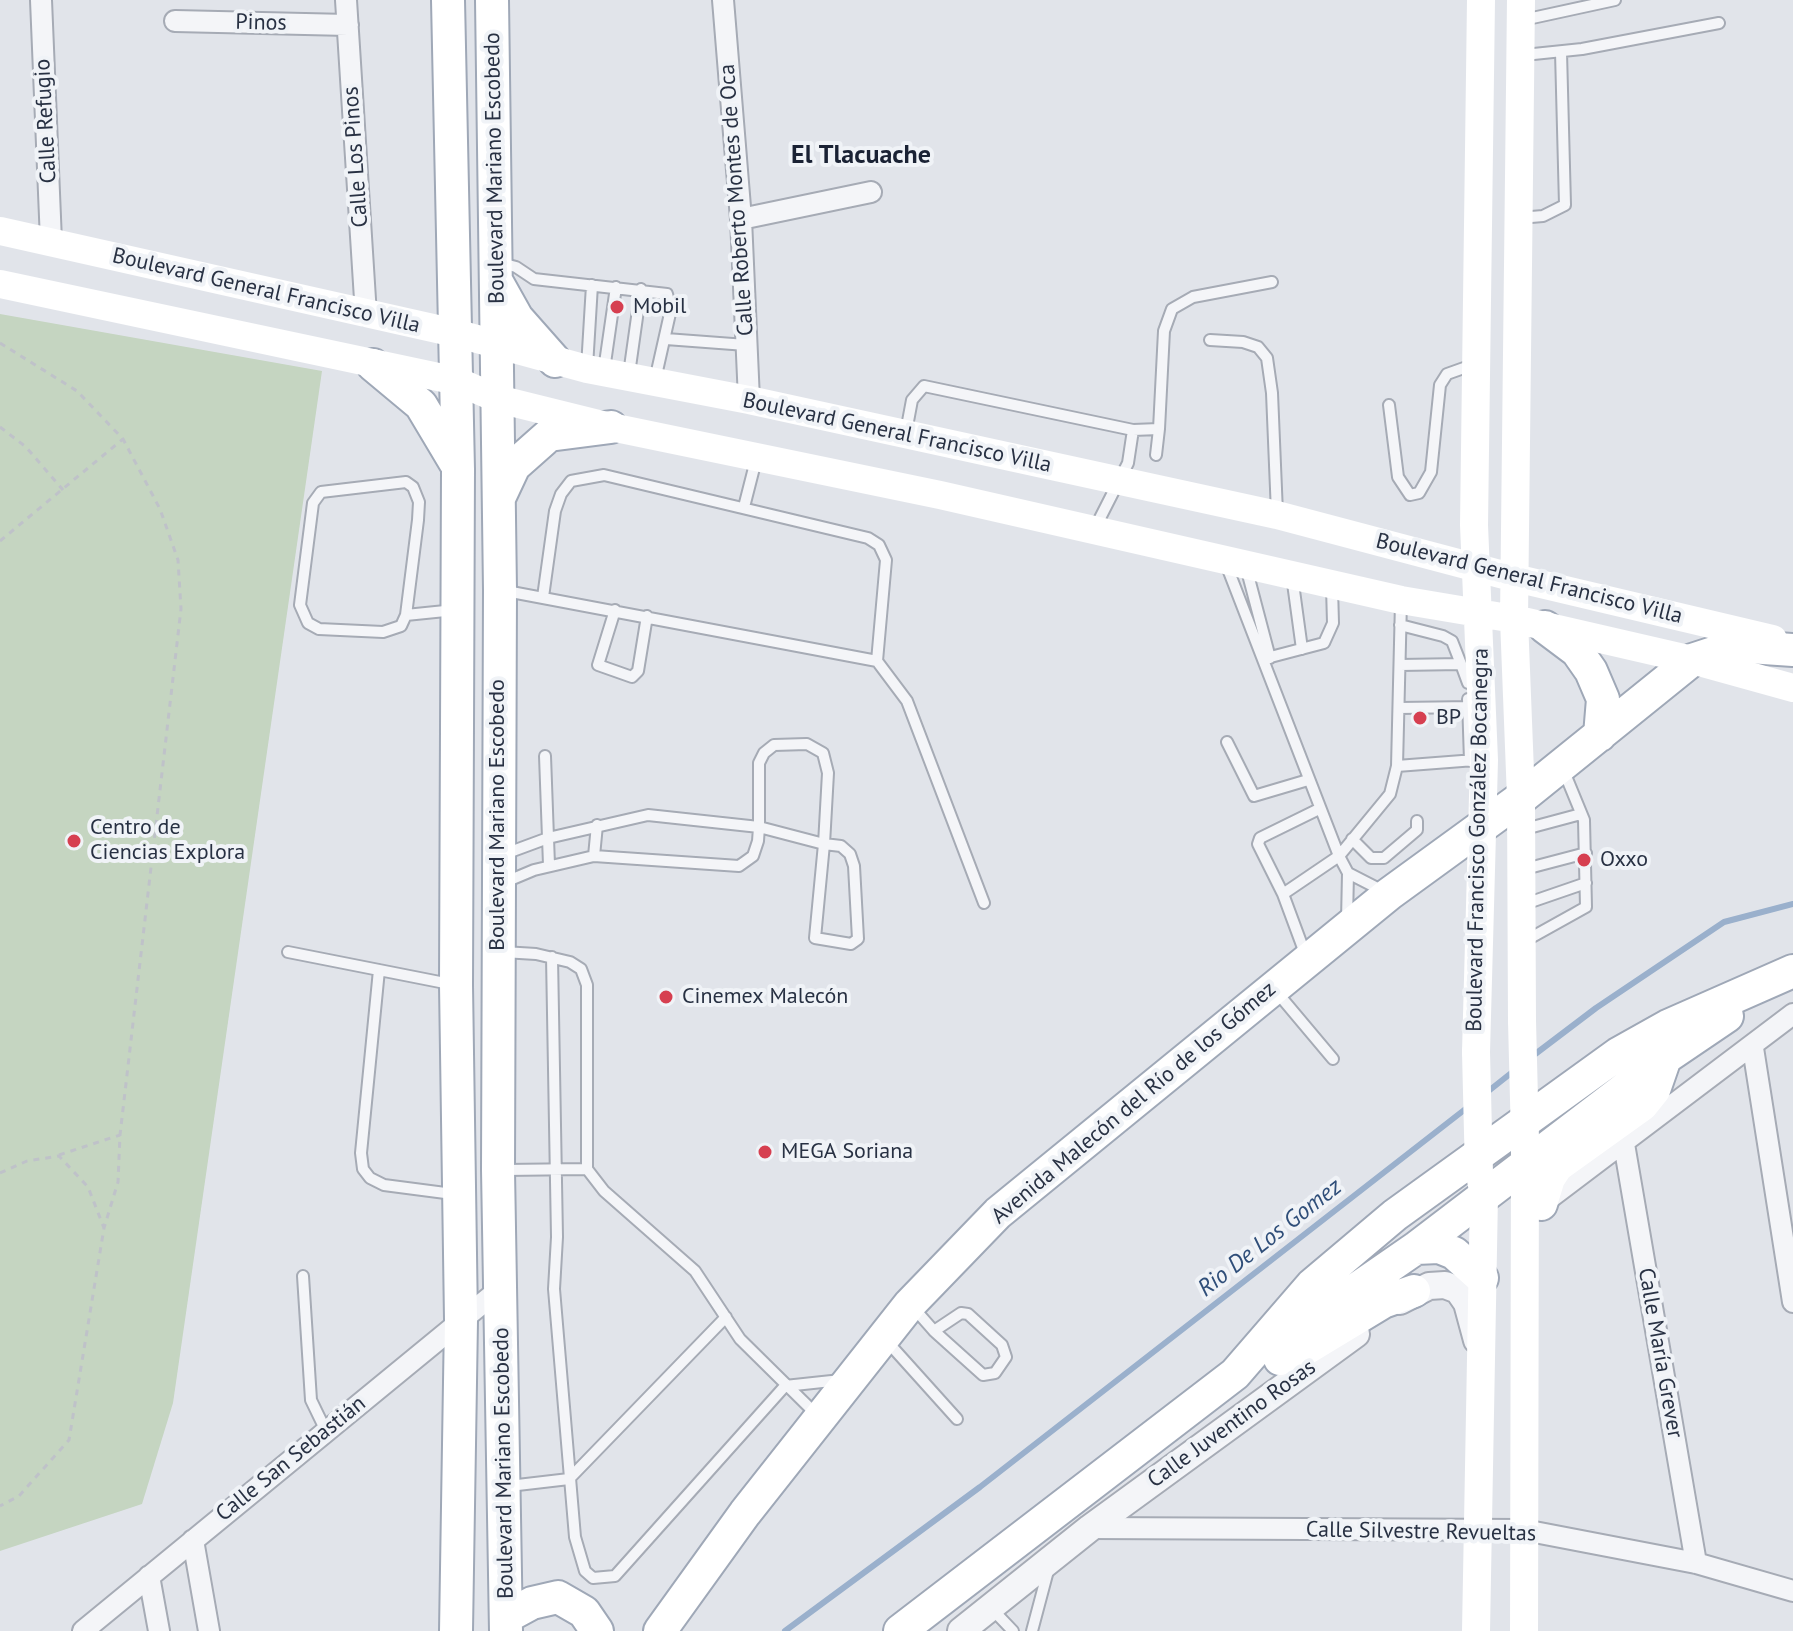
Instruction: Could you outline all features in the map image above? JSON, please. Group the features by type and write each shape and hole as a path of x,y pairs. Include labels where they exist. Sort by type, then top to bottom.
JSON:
{"main road":[{"name":"Boulevard Mariano Escobedo","path":"448,0 458,469 456,985 461,1320 456,1631"},
{"name":"Boulevard Mariano Escobedo","path":"492,0 499,345 496,508 500,590 498,1170 506,1624"},
{"name":"Boulevard Francisco González Bocanegra","path":"1476,1631 1482,1184 1476,1052 1483,827 1475,707 1479,611 1474,525 1481,0"},
{"name":"Boulevard Francisco González Bocanegra","path":"1521,10 1515,578 1529,623 1519,871 1525,1152 1524,1631"},
{"name":"Boulevard General Francisco Villa","path":"0,231 455,333 555,361 1277,515 1793,647"},
{"path":"496,270 517,318 555,361"},
{"name":"Boulevard General Francisco Villa","path":"0,284 457,381 498,399 611,427 1332,582 1400,613 1479,611 1692,660 1793,688"},
{"path":"373,365 421,405 458,469"},
{"path":"496,508 514,466 535,444 559,431 611,427"},
{"path":"1430,556 1474,525"},
{"path":"1529,623 1577,651 1591,671 1603,699 1600,735"},
{"path":"1692,660 1735,646 1793,647"},
{"name":"Avenida Malecón del Río de los Gómez","path":"660,1631 745,1513 910,1304 998,1213 1389,894 1521,798 1692,660"},
{"path":"900,1631 1235,1374 1416,1248 1482,1184 1525,1152 1793,971"},
{"path":"1235,1374 1336,1262 1457,1170 1631,1046 1793,971"},
{"path":"1541,1204 1549,1178 1567,1155 1649,1098 1665,1058"},
{"path":"458,1145 471,1161 498,1170"},
{"path":"1416,1248 1439,1247 1454,1253 1482,1278"},
{"path":"1235,1374 1294,1354 1375,1306 1414,1291"},
{"path":"635,1631 745,1513"},
{"path":"506,1624 541,1599 558,1597 584,1612 597,1631"}],"street":[{"name":"Calle Refugio","path":"41,0 51,241"},
{"name":"Calle Los Pinos","path":"346,0 366,315"},
{"name":"Calle Roberto Montes de Oca","path":"723,0 741,219 749,400"},
{"name":"Pinos","path":"175,21 348,25"},
{"path":"741,219 871,192"},
{"path":"1541,1204 1753,1048 1793,1014"},
{"path":"1753,1048 1793,1302"},
{"name":"Calle María Grever","path":"1624,1144 1696,1563"},
{"name":"Boulevard Francisco González Bocanegra","path":"1523,1365 1534,1349 1536,1334 1535,1219 1541,1204"},
{"path":"1414,1291 1445,1285 1458,1290 1467,1303 1482,1355"},
{"name":"Calle San Sebastián","path":"83,1631 501,1288"},
{"name":"Calle Juventino Rosas","path":"961,1631 1090,1528 1414,1291"},
{"name":"Calle Silvestre Revueltas","path":"1090,1528 1524,1530 1696,1563 1793,1591"},
{"path":"193,1540 209,1631"},
{"path":"149,1576 159,1631"}],"lane":[{"path":"1521,10 1615,0"},
{"path":"1520,55 1561,52 1719,23"},
{"path":"1519,218 1543,216 1565,205 1561,52"},
{"path":"496,270 516,267 534,279 667,294 671,301 666,339"},
{"path":"1156,455 1164,331 1172,309 1193,297 1272,282"},
{"path":"592,285 619,375"},
{"path":"616,287 619,375"},
{"path":"619,375 641,289"},
{"path":"619,375 666,339 746,345"},
{"path":"1210,340 1243,342 1258,347 1267,358 1272,393 1277,515"},
{"path":"1389,405 1398,477 1410,495 1419,493 1431,472 1440,385 1456,369 1477,364"},
{"path":"906,434 912,400 924,386 1133,430 1159,429"},
{"path":"1094,530 1120,483 1133,430"},
{"path":"744,507 756,459"},
{"path":"543,597 555,511 561,494 571,481 604,475 854,533 879,545 886,560 877,661 907,701 984,903"},
{"path":"406,482 413,487 419,502 406,615 401,626 383,632 319,629 308,623 300,605 313,503 321,492 406,482"},
{"path":"1235,561 1308,780 1348,873 1347,928"},
{"path":"1235,561 1266,658"},
{"path":"1291,573 1302,649"},
{"path":"1266,658 1324,643 1330,634 1332,582"},
{"path":"500,590 877,661"},
{"path":"406,615 456,610"},
{"path":"615,610 598,665 632,677 638,671 647,616"},
{"path":"1283,894 1339,856 1394,798 1400,613 1452,641 1468,677 1475,707 1399,708"},
{"path":"1400,665 1461,664"},
{"path":"1227,742 1254,796 1308,780"},
{"path":"497,871 548,838 648,815 759,827 824,844 841,846 854,866 858,939 854,943 818,941 815,938 824,844 828,773 823,753 807,744 774,745 764,753 759,763 759,827 753,856 739,866 594,856 497,871"},
{"path":"545,756 549,865"},
{"path":"1397,766 1477,760"},
{"path":"1520,943 1585,910 1586,853 1581,814 1561,765"},
{"path":"1308,960 1283,894 1258,844 1260,838 1319,809"},
{"path":"1520,830 1581,814"},
{"path":"1352,839 1371,858 1384,858 1417,830 1417,821"},
{"path":"594,856 597,825"},
{"path":"1519,871 1586,853"},
{"path":"1348,873 1389,894"},
{"path":"1519,905 1586,883"},
{"path":"288,952 456,985"},
{"path":"497,952 552,957 581,969 587,985 587,1169 604,1191 695,1271 746,1346 821,1418"},
{"path":"552,957 553,1171 557,1237 554,1289 575,1537 585,1571 593,1578 615,1576 785,1386 851,1378"},
{"path":"379,970 361,1153 363,1169 370,1178 384,1185 459,1195"},
{"path":"1273,987 1333,1059"},
{"path":"498,1170 587,1169"},
{"path":"303,1276 311,1400 326,1431"},
{"path":"910,1304 934,1331 983,1375 995,1373 1006,1357 1002,1345 964,1313 934,1331"},
{"path":"503,1487 569,1479 726,1317"},
{"path":"884,1338 957,1419"},
{"path":"1032,1631 1050,1561"},
{"path":"990,1607 1013,1631"}],"path":[{"path":"0,343 77,391 123,439 160,509 178,560 181,609 120,1135 118,1182 104,1228 69,1440 19,1496 0,1506"},
{"path":"0,427 26,447 63,490"},
{"path":"0,541 123,439"},
{"path":"0,1173 27,1161 59,1156 120,1135"},
{"path":"59,1156 88,1187 104,1228"}],"green space":[{"name":"Centro de Ciencias Explora","path":"0,314 322,371 173,1403 142,1504 0,1551"}],"waterway":[{"name":"Rio De Los Gomez","path":"1530,1058 1596,1008 1724,922 1793,904"},
{"name":"Rio De Los Gomez","path":"1486,1093 1515,1070"},
{"name":"Rio De Los Gomez","path":"785,1631 980,1487 1468,1107"}],"place":[{"name":"Mobil","path":"617,307"},
{"name":"BP","path":"1420,718"},
{"name":"Centro de Ciencias Explora","path":"74,841"},
{"name":"Oxxo","path":"1584,860"},
{"name":"Cinemex Malecón","path":"666,997"},
{"name":"MEGA Soriana","path":"765,1152"}],"district":[{"name":"El Tlacuache","path":"861,156"}]}
